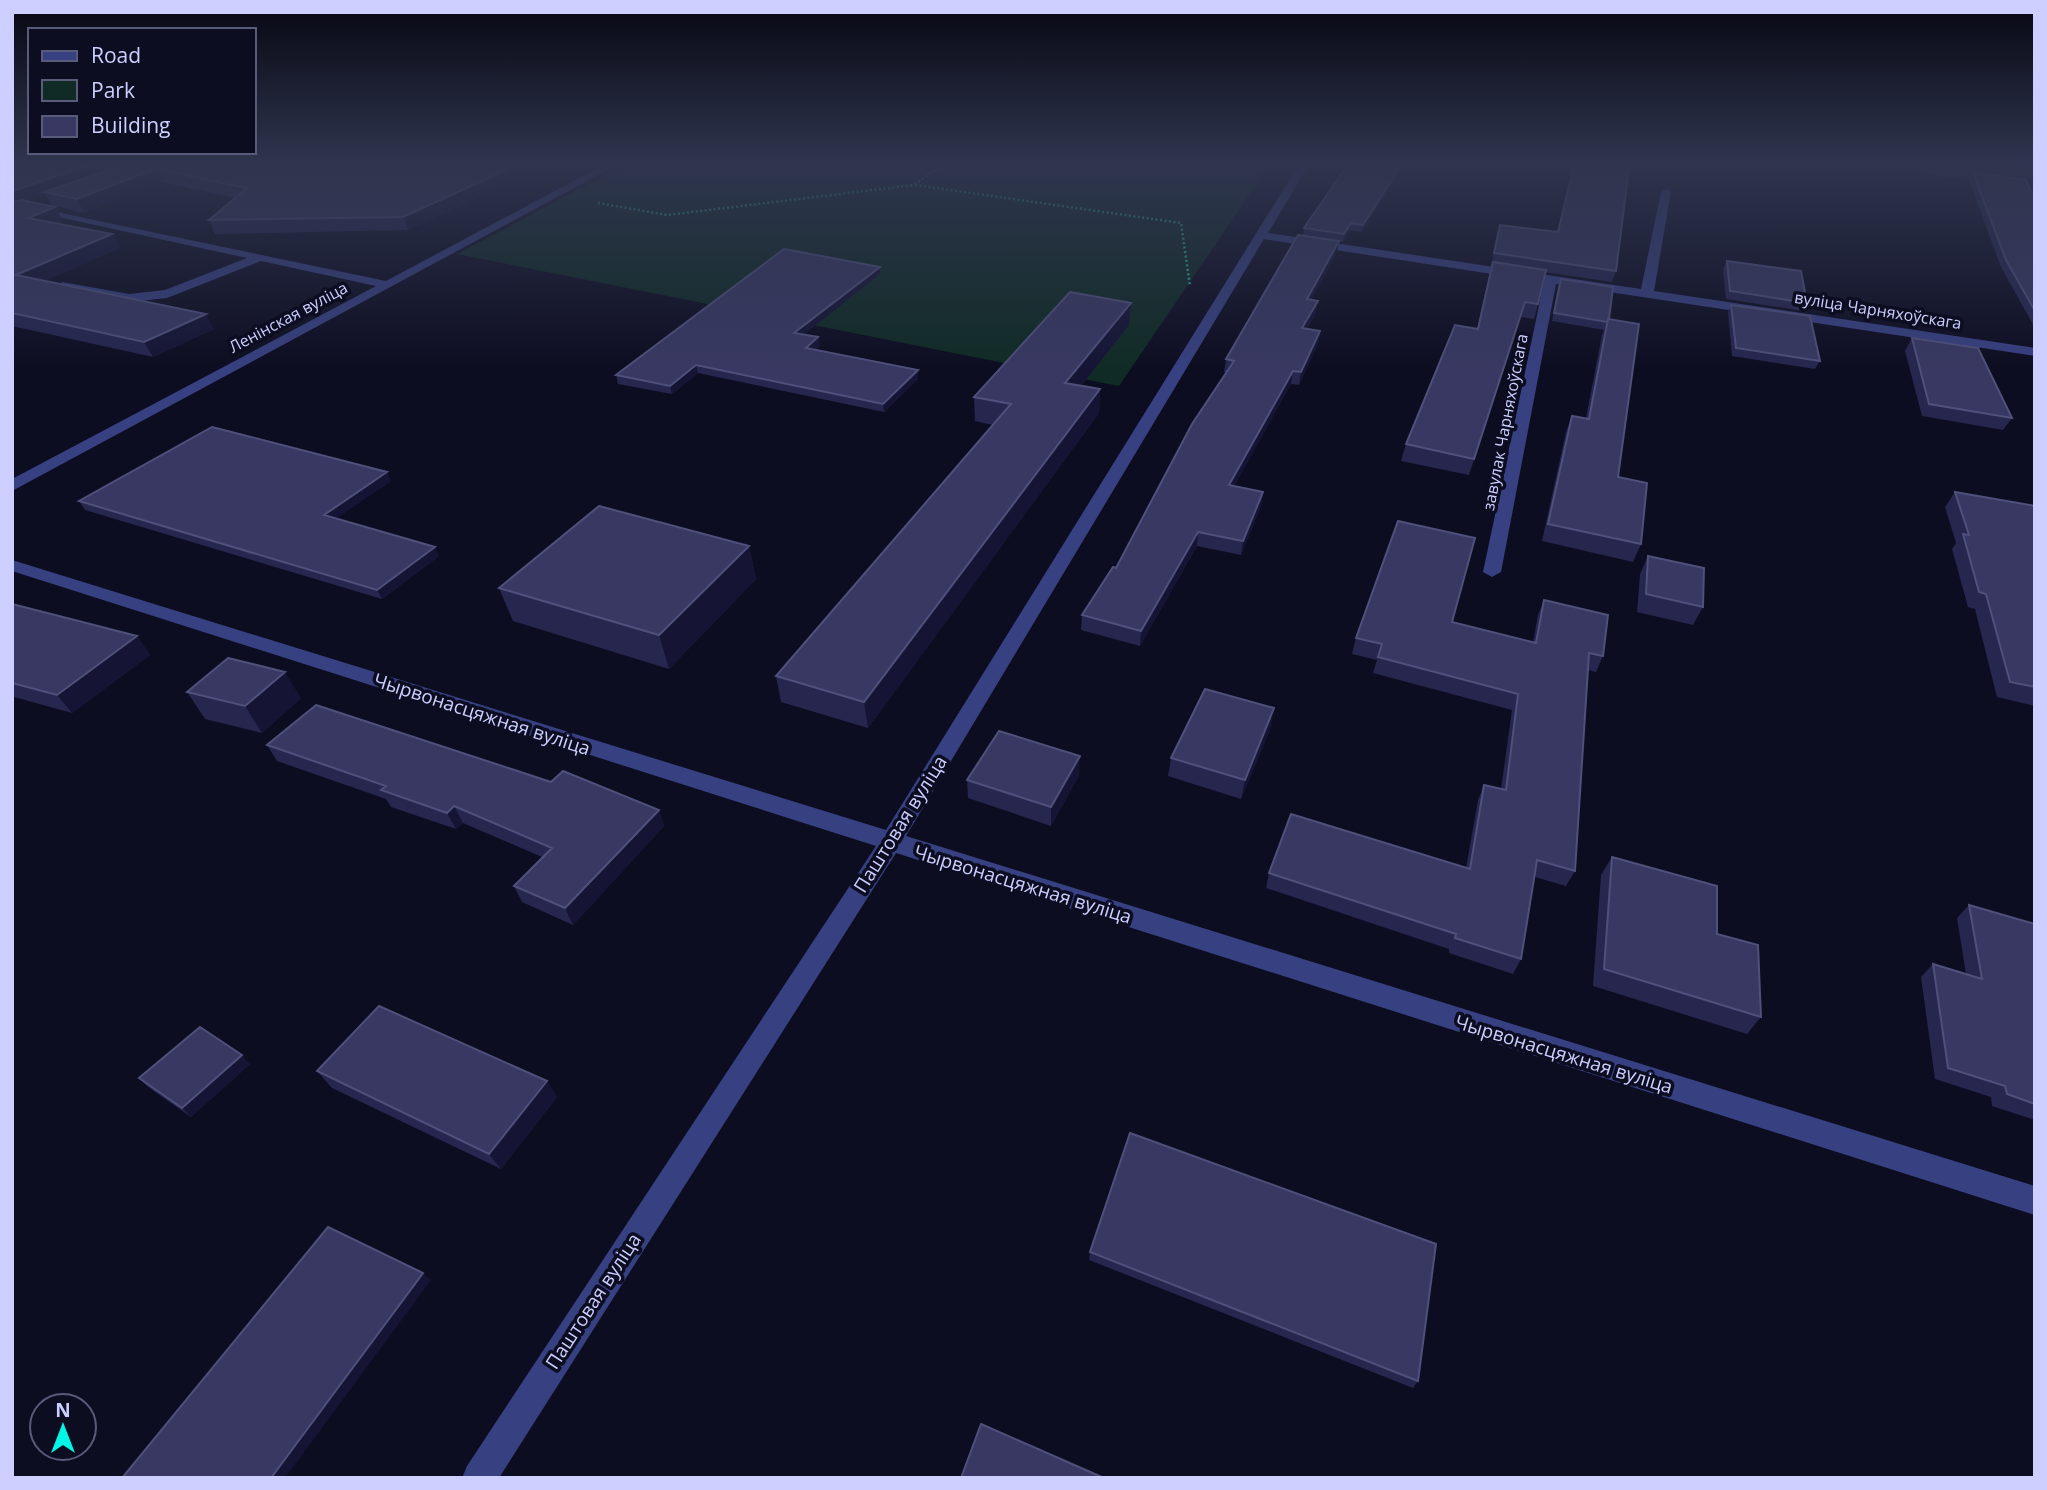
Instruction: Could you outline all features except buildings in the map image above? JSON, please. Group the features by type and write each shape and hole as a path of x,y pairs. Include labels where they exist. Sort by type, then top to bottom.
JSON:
{"street":[{"path":"130,231 385,284"},
{"name":"Ленінская вуліца","path":"12,486 486,231"},
{"name":"Паштовая вуліца","path":"479,1478 891,842 1262,231"},
{"path":"1647,292 1659,231"},
{"name":"вуліца Чарняхоўскага","path":"1259,236 2035,352"},
{"path":"66,285 129,298 167,294 260,257"},
{"name":"завулак Чарняхоўскага","path":"1492,572 1551,278"},
{"name":"Чырвонасцяжная вуліца","path":"12,565 2035,1201"}],"path":[{"path":"1182,231 1190,286"}],"green space":[{"path":"501,231 1225,231 1119,386 457,254"}]}
